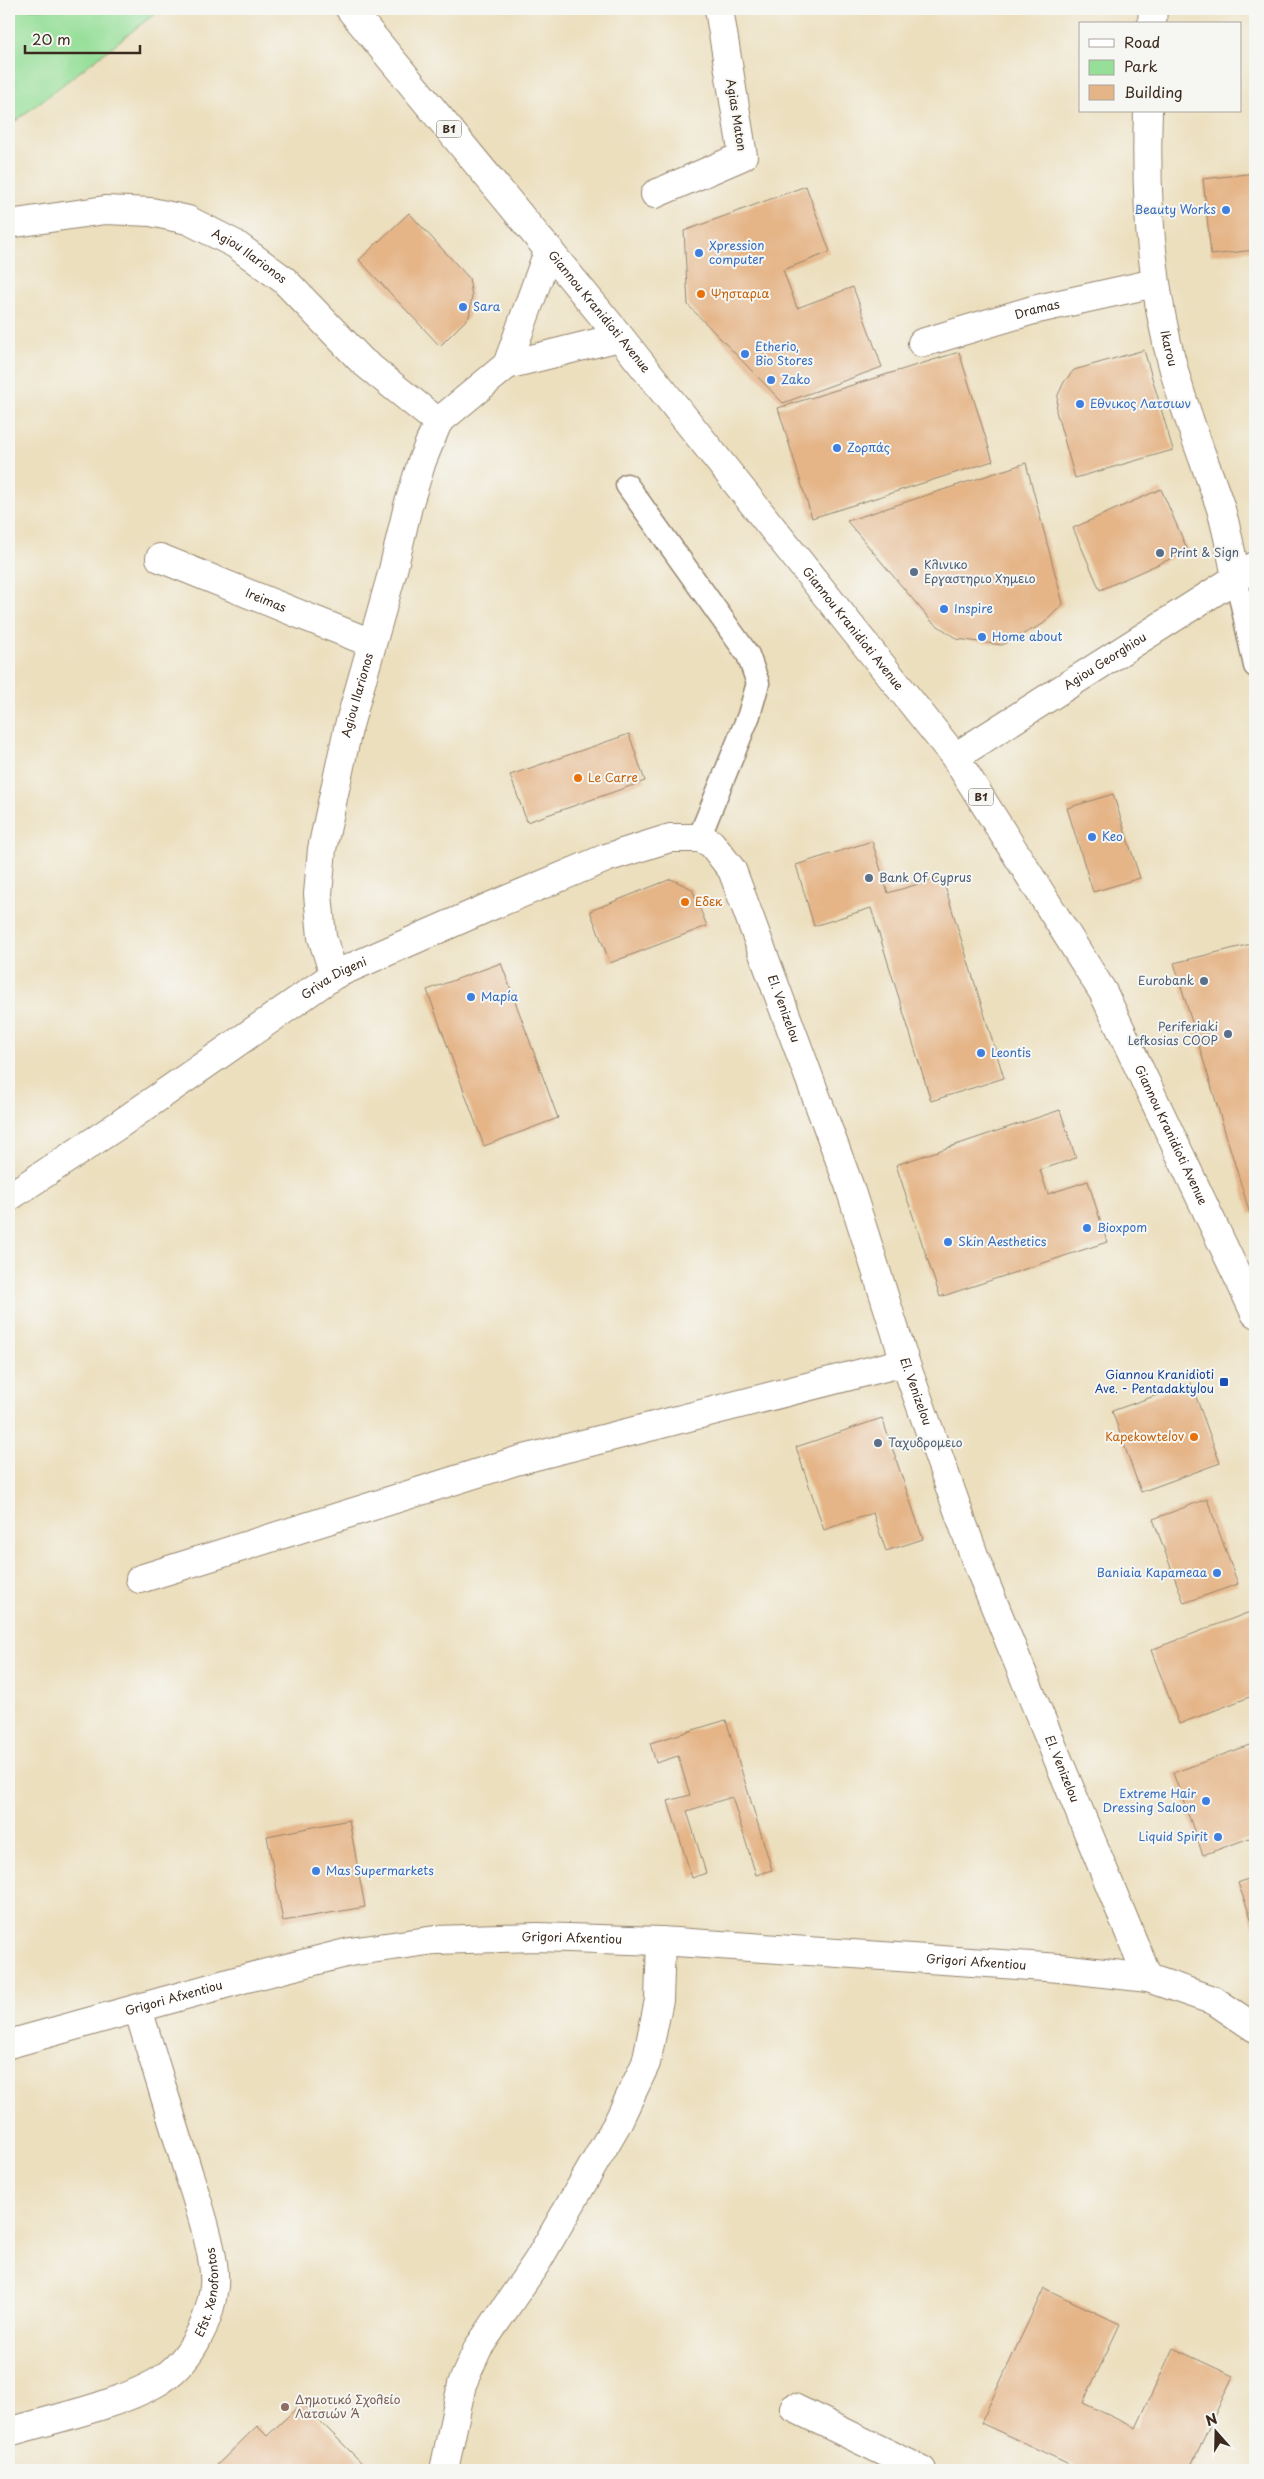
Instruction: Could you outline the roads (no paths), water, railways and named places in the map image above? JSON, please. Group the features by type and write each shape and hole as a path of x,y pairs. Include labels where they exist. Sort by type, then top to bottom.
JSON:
{"street":[{"name":"Giannou Kranidioti Avenue","path":"350,9 620,336 955,756 1103,992 1255,1313"},
{"name":"Agias Maton","path":"655,194 743,156 719,9"},
{"path":"1152,22 1153,9"},
{"name":"Ikarou","path":"1148,112 1150,199 1155,283 1175,374 1219,506 1246,572"},
{"name":"Agiou Ilarionos","path":"9,224 105,210 151,212 188,220 235,244 284,280 362,361 438,422"},
{"path":"507,366 549,249"},
{"name":"Dramas","path":"922,343 1033,310 1155,283"},
{"name":"Agiou Ilarionos","path":"334,974 322,937 318,894 322,849 344,748 393,570 408,506 422,461 438,422 507,366 620,336"},
{"name":"Ireimas","path":"160,558 372,643"},
{"name":"Agiou Georghiou","path":"955,756 1246,572"},
{"name":"Griva Digeni","path":"9,1197 117,1126 334,974 489,906 606,858 670,838 699,838"},
{"name":"El. Venizelou","path":"699,838 712,843 732,870 849,1185 906,1362 975,1558 1148,1978"},
{"path":"140,1579 516,1461 906,1362"},
{"name":"Grigori Afxentiou","path":"9,2044 243,1979 350,1952 435,1940 537,1937 661,1941 1060,1968 1148,1978 1215,2001 1255,2028"},
{"path":"444,2470 462,2384 478,2348 537,2262 617,2124 646,2063 659,2000 661,1941"},
{"name":"Efst. Xenofontos","path":"9,2432 126,2396 156,2383 181,2363 197,2338 210,2312 215,2284 202,2215 138,2009"},
{"path":"794,2408 915,2469"}],"lane":[{"path":"627,486 748,655 758,683 749,715 699,838"},
{"path":"1246,572 1255,666"}],"place":[{"name":"Beauty Works","path":"1226,210"},
{"name":"Xpression computer","path":"699,253"},
{"name":"Ψησταρια","path":"701,294"},
{"name":"Sara","path":"463,307"},
{"name":"Etherio, Bio Stores","path":"745,354"},
{"name":"Zako","path":"771,380"},
{"name":"Εθνικος Λατσιων","path":"1080,404"},
{"name":"Ζορπάς","path":"837,448"},
{"name":"Print & Sign","path":"1160,553"},
{"name":"Κλινικο Εργαστηριο Χημειο","path":"914,572"},
{"name":"Inspire","path":"944,609"},
{"name":"Home about","path":"982,637"},
{"name":"Le Carre","path":"578,778"},
{"name":"Keo","path":"1092,837"},
{"name":"Bank Of Cyprus","path":"869,878"},
{"name":"Εδεκ","path":"685,902"},
{"name":"Eurobank","path":"1204,981"},
{"name":"Mapía","path":"471,997"},
{"name":"Periferiaki Lefkosias COOP","path":"1228,1034"},
{"name":"Leontis","path":"981,1053"},
{"name":"Bioxpom","path":"1087,1228"},
{"name":"Skin Aesthetics","path":"948,1242"},
{"name":"Giannou Kranidioti Ave. - Pentadaktylou","path":"1224,1382"},
{"name":"Kapekowtelov","path":"1194,1437"},
{"name":"Ταχυδρομειο","path":"878,1443"},
{"name":"Baniaia Kapameaa","path":"1217,1573"},
{"name":"Extreme Hair Dressing Saloon","path":"1206,1801"},
{"name":"Liquid Spirit","path":"1218,1837"},
{"name":"Mas Supermarkets","path":"316,1871"},
{"name":"Δημοτικό Σχολείο Λατσιών Α΄","path":"285,2407"}]}
